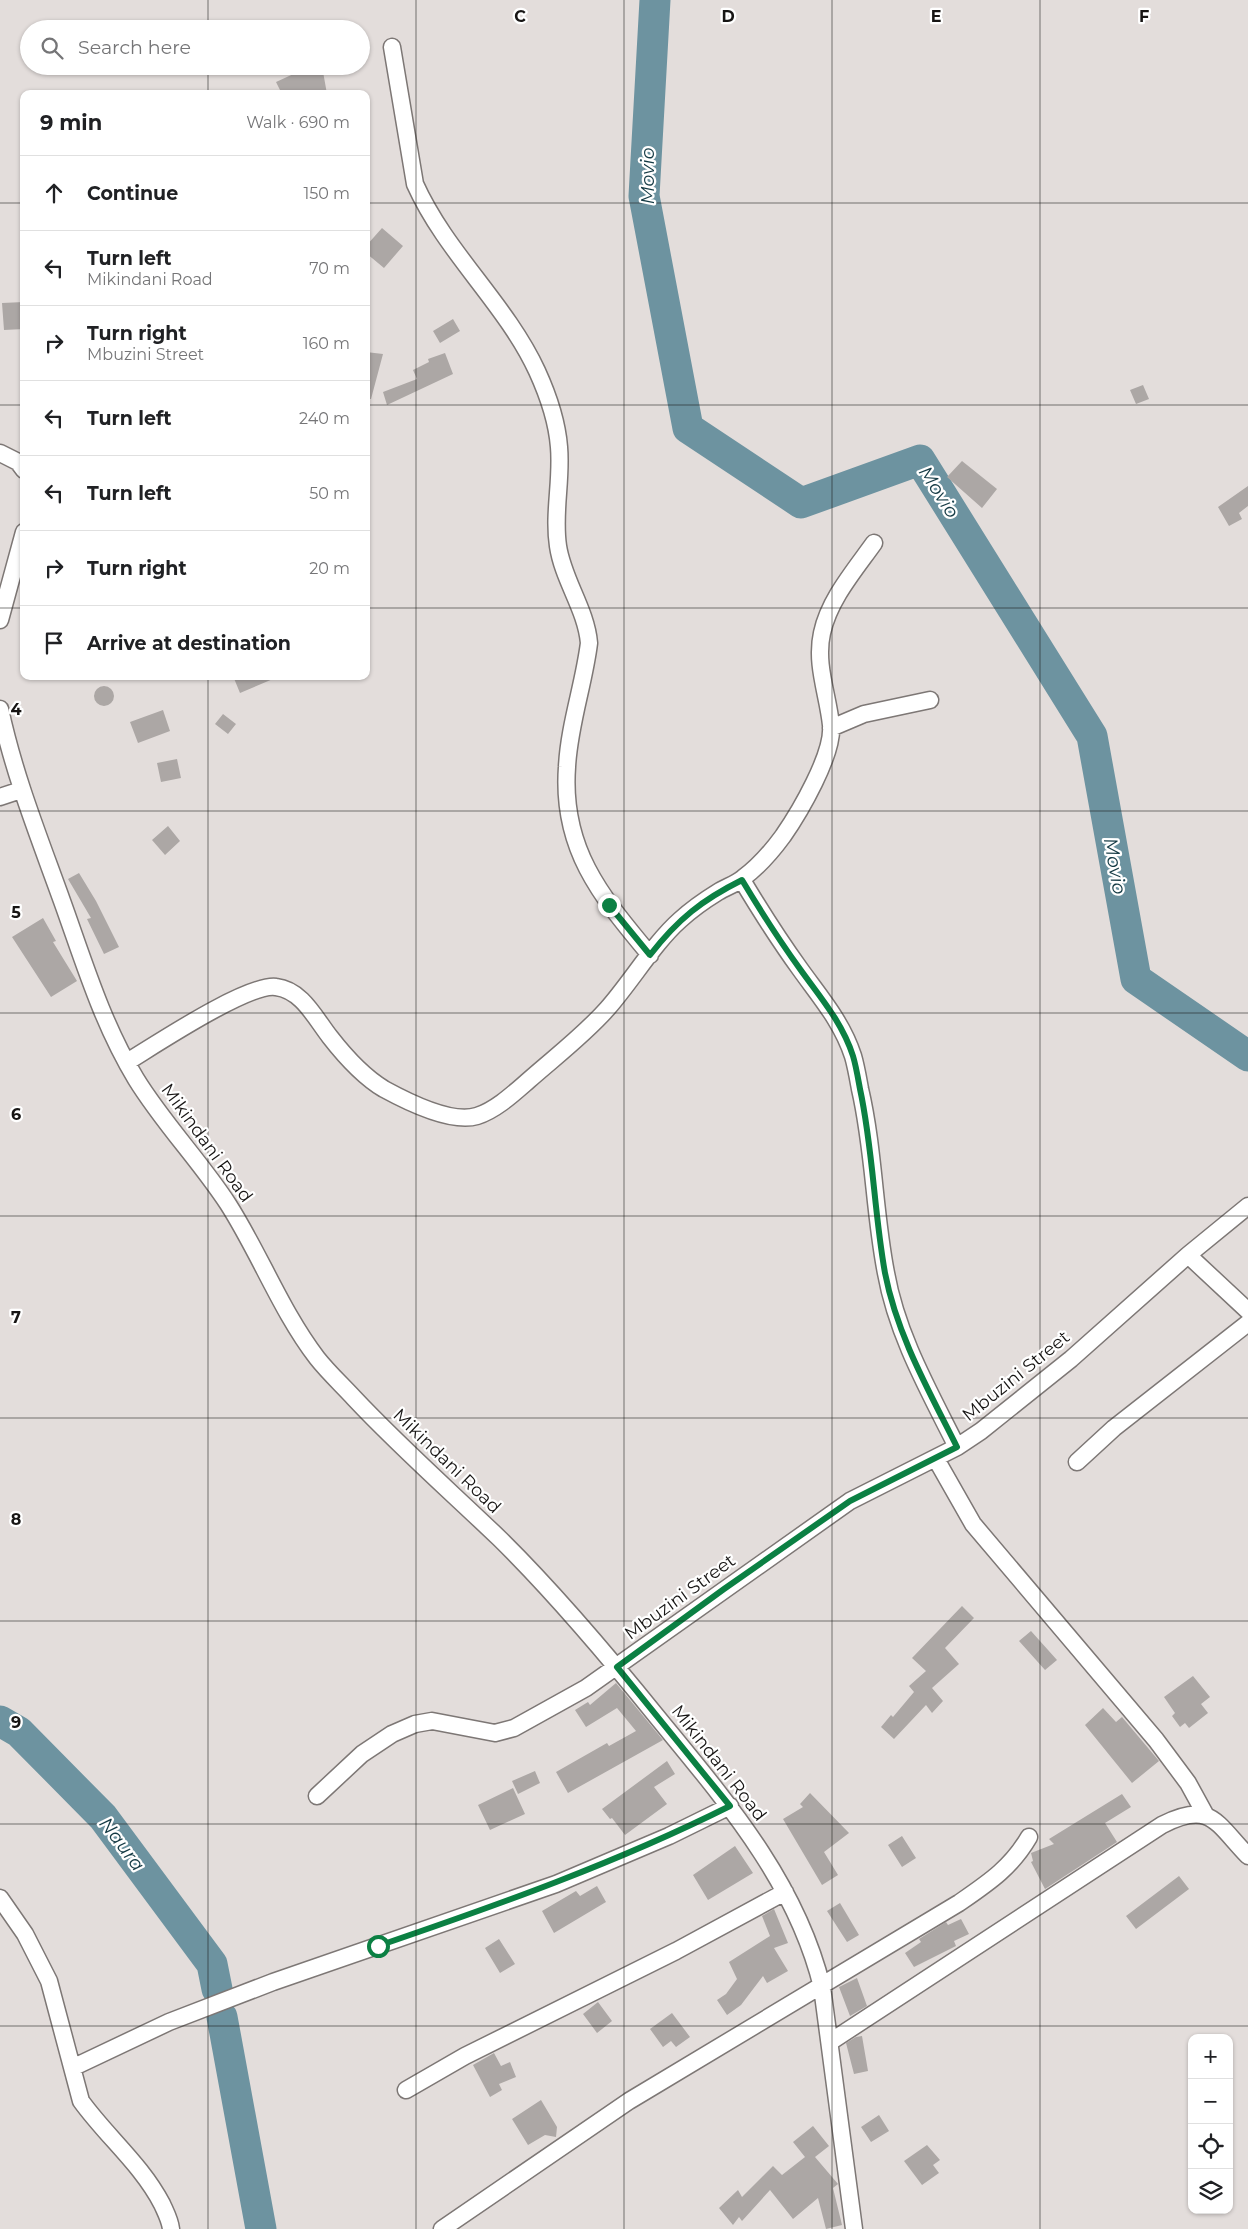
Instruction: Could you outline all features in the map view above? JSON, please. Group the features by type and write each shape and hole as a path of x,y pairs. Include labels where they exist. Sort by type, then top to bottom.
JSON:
{"street":[{"path":"392,47 415,184 424,205 443,235 516,332 537,371 553,412 559,448 556,516 558,544 562,566 587,628 589,643 567,765 566,794 570,826 586,868 609,905 650,955"},
{"path":"0,453 20,465"},
{"path":"127,1062 230,1001 260,988 274,986 290,991 302,1001 332,1040 364,1073 382,1088 428,1109 457,1118 476,1117 493,1108 519,1088 606,1011 680,920 720,891 742,880 761,862 782,837 804,803 829,742 831,728 821,669 821,638 826,618 842,588 874,543"},
{"path":"0,620 20,547"},
{"path":"831,728 864,714 930,700"},
{"name":"Mikindani Road","path":"0,709 8,747 21,790 96,1000 136,1080 226,1202 253,1247 280,1302 318,1359 370,1415 503,1542 617,1667 730,1806 769,1863 800,1921 814,1955 822,1987 854,2229"},
{"path":"0,797 21,790"},
{"path":"742,880 763,914 834,1016 846,1037 854,1058 870,1137 871,1163 885,1272 892,1301 900,1329 957,1447"},
{"name":"Mbuzini Street","path":"317,1796 362,1754 392,1734 415,1724 432,1721 495,1733 505,1731 514,1728 586,1688 850,1501 957,1447 1021,1400 1188,1255 1248,1206"},
{"path":"1188,1255 1248,1311"},
{"path":"1077,1462 1127,1417 1248,1322"},
{"path":"936,1459 973,1524 1156,1740 1188,1783 1205,1814 1215,1821 1248,1856"},
{"path":"74,2067 169,2022 273,1982 556,1884 669,1836 730,1806"},
{"path":"830,2042 1162,1825 1192,1813 1205,1814"},
{"path":"442,2229 629,2101 822,1987 986,1885 1018,1856 1029,1837"},
{"path":"406,2090 465,2056 676,1951 785,1892"},
{"path":"0,1898 25,1934 49,1981 74,2067 81,2101 92,2116 133,2160 152,2185 170,2221 171,2229"}],"building":[{"path":"291,75 324,75 326,90 280,90 276,82"},
{"path":"382,228 403,246 384,268 370,256 370,242"},
{"path":"20,302 20,329 4,330 2,303"},
{"path":"453,319 460,331 440,343 433,331"},
{"path":"370,352 383,354 371,399"},
{"path":"445,353 453,374 387,405 383,392 417,379 413,370 429,362 428,359"},
{"path":"1143,385 1149,399 1136,404 1130,390"},
{"path":"962,461 997,489 982,508 947,477"},
{"path":"1248,486 1248,506 1239,513 1242,519 1229,526 1218,507"},
{"path":"235,680 271,680 240,693"},
{"path":"104,686 111,689 114,696 111,703 104,706 97,703 94,696 97,689"},
{"path":"163,710 170,731 138,743 130,722"},
{"path":"223,714 236,724 228,734 215,724"},
{"path":"177,759 181,778 161,782 157,763"},
{"path":"168,826 180,841 165,855 152,840"},
{"path":"79,873 96,901 119,947 104,954 87,919 91,918 68,879"},
{"path":"43,918 56,941 53,942 77,981 51,997 12,937"},
{"path":"962,1606 974,1618 945,1648 959,1664 932,1688 943,1701 932,1713 926,1705 894,1739 881,1727 891,1715 893,1717 914,1692 909,1686 926,1671 912,1658"},
{"path":"1031,1631 1057,1660 1045,1670 1019,1641"},
{"path":"1193,1676 1210,1697 1201,1704 1208,1713 1189,1728 1185,1723 1180,1727 1172,1716 1175,1713 1164,1697"},
{"path":"616,1683 663,1740 568,1793 556,1772 607,1743 609,1746 636,1731 617,1708 586,1727 575,1710 588,1702 590,1705"},
{"path":"1103,1708 1116,1722 1122,1717 1159,1761 1132,1783 1085,1725"},
{"path":"667,1761 675,1774 654,1787 667,1804 625,1835 612,1818 610,1819 602,1809"},
{"path":"535,1771 540,1783 518,1794 512,1781"},
{"path":"513,1788 525,1814 490,1830 478,1805"},
{"path":"810,1793 849,1833 824,1852 838,1875 822,1885 783,1819 803,1807 800,1804"},
{"path":"1122,1794 1131,1807 1105,1823 1117,1842 1045,1889 1031,1862 1033,1861 1031,1853 1054,1844 1049,1839"},
{"path":"902,1836 916,1858 902,1867 888,1845"},
{"path":"735,1846 753,1873 708,1900 693,1875"},
{"path":"1179,1876 1189,1889 1136,1929 1126,1916"},
{"path":"597,1886 606,1902 554,1933 542,1911 576,1891 580,1896"},
{"path":"840,1903 859,1935 847,1942 827,1911"},
{"path":"774,1909 788,1943 774,1948 788,1971 767,1983 763,1976 741,2005 727,2015 717,2000 726,1994 737,1979 729,1962 770,1936 762,1916"},
{"path":"961,1919 969,1934 954,1941 956,1946 914,1967 905,1953 921,1942 919,1939 946,1922 948,1925"},
{"path":"499,1939 515,1964 500,1973 485,1948"},
{"path":"857,1978 867,2006 850,2016 839,1987"},
{"path":"598,2002 612,2021 597,2033 583,2014"},
{"path":"672,2013 690,2037 676,2047 671,2041 663,2047 650,2029"},
{"path":"862,2036 868,2071 854,2074 846,2043"},
{"path":"494,2053 501,2066 510,2062 516,2077 499,2084 502,2090 490,2097 473,2065"},
{"path":"541,2100 557,2127 556,2137 545,2135 528,2145 512,2119"},
{"path":"879,2115 889,2131 871,2142 861,2127"},
{"path":"813,2126 829,2146 815,2157 838,2184 833,2188 842,2225 826,2229 818,2198 793,2219 770,2190 742,2221 739,2217 733,2225 719,2208 738,2190 742,2197 773,2166 782,2175 805,2157 793,2142"},
{"path":"927,2145 940,2160 933,2165 939,2173 922,2185 904,2161"}],"waterway":[{"name":"Movio","path":"655,0 644,196 688,428 801,503 920,460 1092,736 1136,979 1248,1056"},
{"name":"Naura","path":"0,1721 19,1732 103,1817 212,1964 217,1989"},
{"name":"Naura","path":"222,2017 261,2229"}],"route":[{"path":"378,1946 556,1884 669,1836 730,1806 617,1667 850,1501 957,1447 900,1329 892,1301 885,1272 871,1163 870,1137 863,1101 854,1058 846,1037 834,1016 800,969 742,880 720,891 680,920 650,955 609,905"}]}
